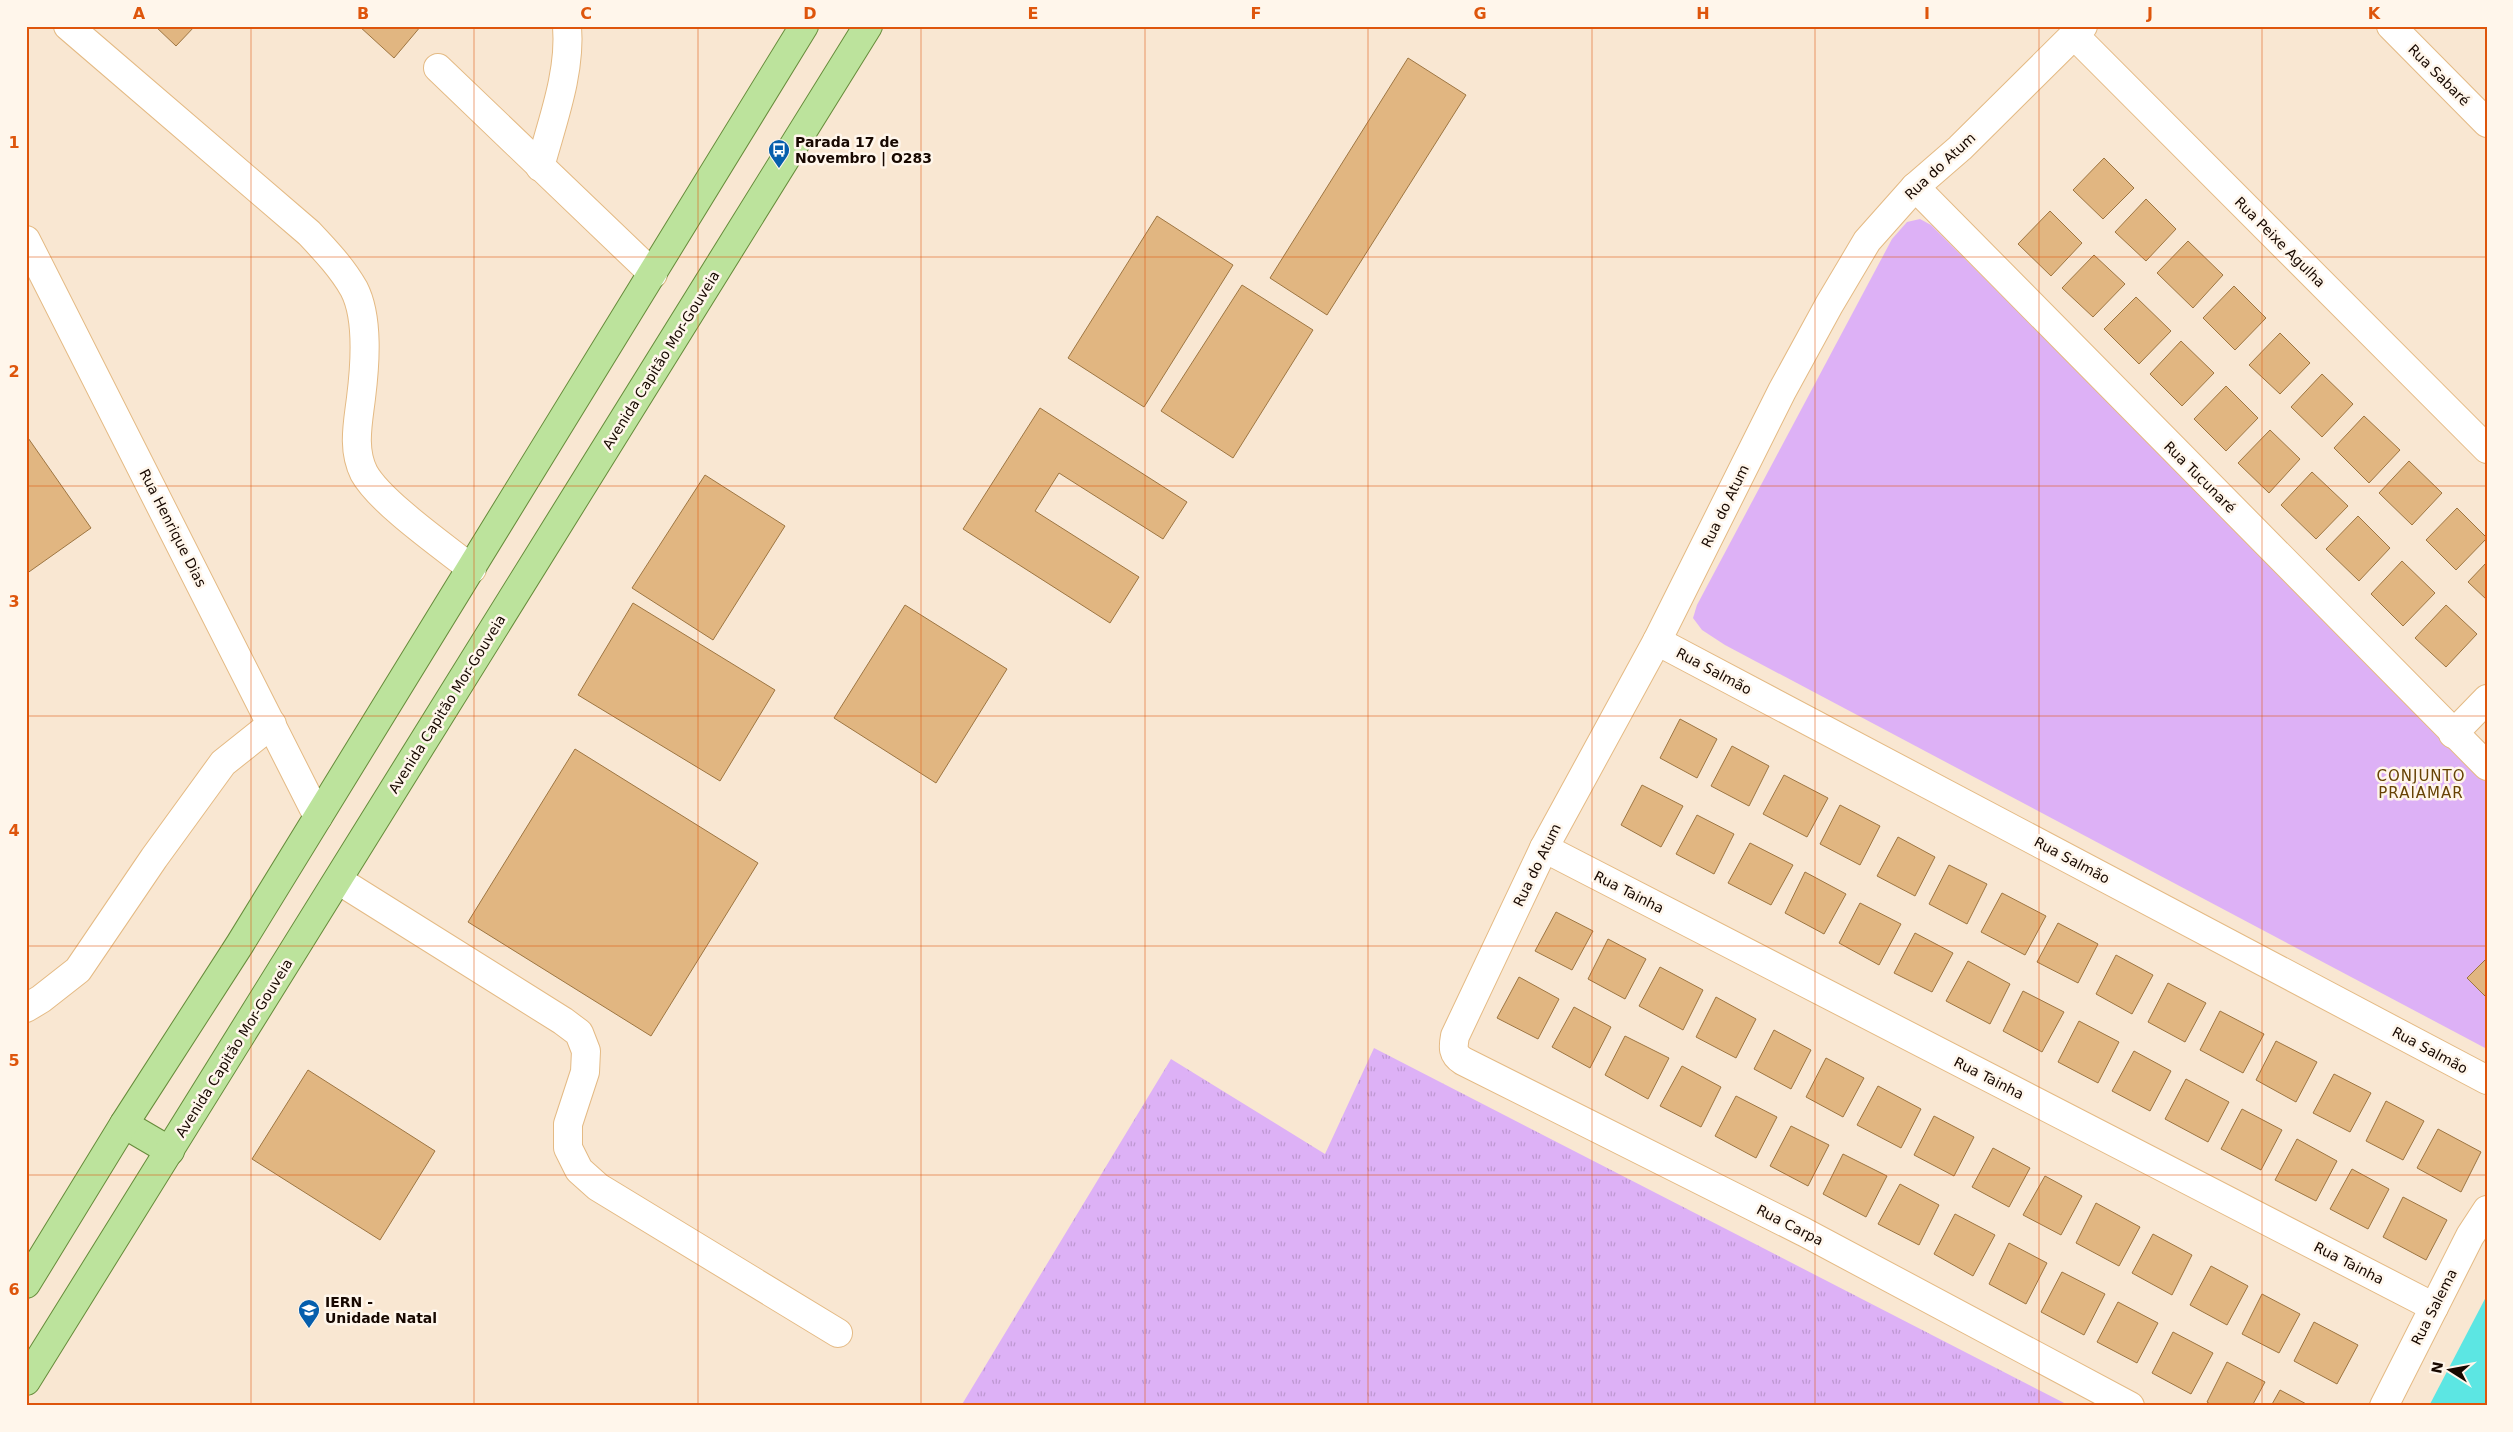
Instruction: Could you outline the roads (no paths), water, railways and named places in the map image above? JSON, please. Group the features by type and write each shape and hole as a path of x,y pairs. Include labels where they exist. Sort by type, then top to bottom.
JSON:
{"main road":[{"path":"26,1284 124,1124 472,569 804,26"},
{"name":"Avenida Capitão Mor-Gouveia","path":"26,1382 868,26"},
{"path":"124,1124 170,1151"}],"street":[{"path":"68,26 308,233 334,260 355,290 365,326 362,396 355,436 363,471 376,490 472,569"},
{"path":"540,167 562,87 568,43 567,26"},
{"name":"Rua Sabaré","path":"2391,26 2487,123"},
{"name":"Rua do Atum","path":"1453,1047 1455,1036 1544,848 1657,640 1782,391 1829,305 1867,242 1915,187 1960,148 2078,31"},
{"name":"Rua Peixe Agulha","path":"2078,31 2487,449"},
{"path":"438,68 653,274"},
{"name":"Rua Tucunaré","path":"1915,187 2452,734 2487,766"},
{"name":"Rua Henrique Dias","path":"26,240 318,817"},
{"name":"Rua Salmão","path":"1657,640 2487,1080"},
{"path":"2452,734 2487,699"},
{"path":"26,1008 41,999 78,970 154,858 223,763 272,724"},
{"name":"Rua Tainha","path":"1544,848 2434,1307"},
{"path":"338,880 563,1021 579,1033 586,1051 586,1072 568,1124 568,1148 578,1170 598,1187 838,1333"},
{"name":"Rua Carpa","path":"1453,1047 1455,1054 1463,1060 1804,1232 2130,1406"},
{"name":"Rua Salema","path":"2384,1406 2470,1236 2487,1210"}],"water":[{"path":"2487,1295 2487,1406 2429,1406"}],"place":[{"name":"Parada 17 de Novembro | O283","path":"779,169"},
{"name":"IERN - Unidade Natal","path":"309,1329"}],"district":[{"name":"CONJUNTO PRAIAMAR","path":"2421,784"}]}
